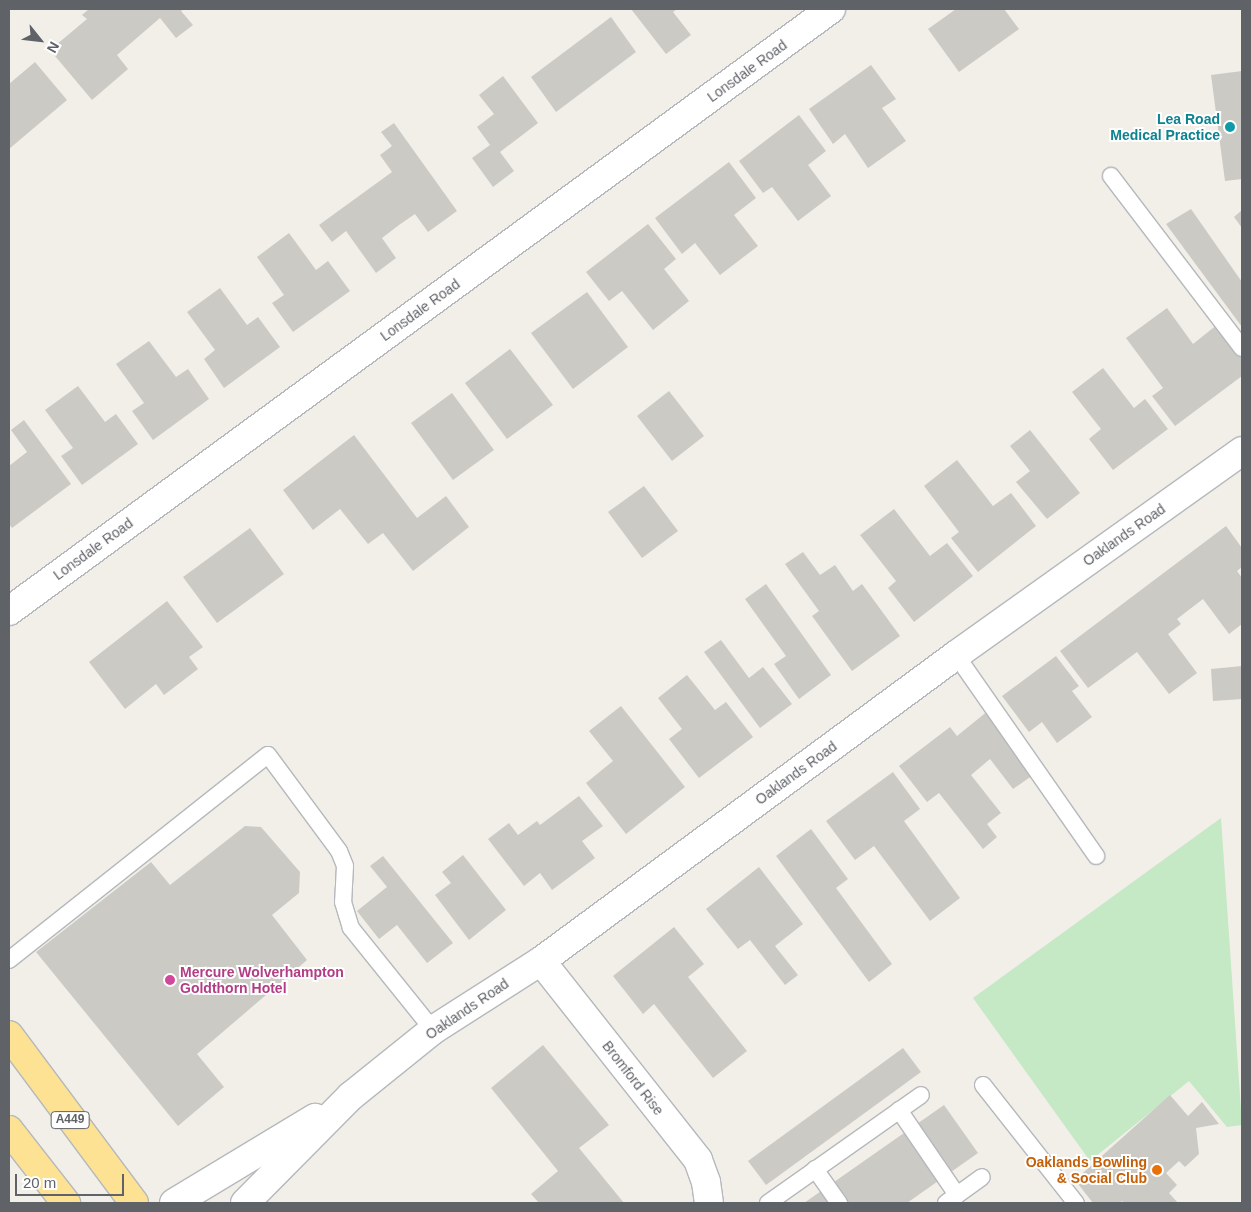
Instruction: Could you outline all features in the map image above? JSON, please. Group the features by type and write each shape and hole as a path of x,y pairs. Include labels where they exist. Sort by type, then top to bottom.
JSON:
{"highway":[{"name":"A449","path":"9,1035 134,1203"},
{"path":"9,1130 66,1203"}],"street":[{"name":"Lonsdale Road","path":"9,611 831,9"},
{"name":"Oaklands Road","path":"244,1203 351,1096 433,1030 541,961 956,655 1242,451"},
{"name":"Bromford Rise","path":"541,961 698,1160 706,1182 708,1203"},
{"name":"Oaklands Road","path":"174,1203 351,1096"}],"lane":[{"path":"1111,176 1242,348"},
{"path":"956,655 1096,856"},
{"path":"9,960 268,755 339,851 345,866 343,902 351,928 433,1030"},
{"path":"983,1084 1076,1203"},
{"path":"768,1203 921,1095"},
{"path":"899,1110 951,1199 982,1177"},
{"path":"815,1170 839,1203"}],"green space":[{"path":"1221,818 1242,1125 1227,1127 1189,1081 1090,1161 973,998"}],"building":[{"path":"89,9 184,9 181,11 193,25 176,38 160,18 117,55 128,69 92,100 50,50 87,19 82,15"},
{"path":"631,9 677,9 673,12 691,35 666,54"},
{"path":"956,9 1004,9 1019,29 959,72 928,29"},
{"path":"611,17 636,52 556,112 531,77"},
{"path":"35,62 67,100 9,149 9,84"},
{"path":"871,65 896,99 882,108 906,141 868,168 845,134 833,144 809,109"},
{"name":"Lea Road Medical Practice","path":"1242,71 1242,179 1225,181 1211,75"},
{"path":"503,76 538,123 500,152 514,171 493,187 472,158 490,145 477,127 494,114 479,95"},
{"path":"799,115 826,151 808,165 831,196 798,221 772,187 763,193 739,161"},
{"path":"394,123 457,211 428,232 415,214 382,238 396,258 376,273 346,231 332,242 319,225 392,172 380,155 392,146 381,132"},
{"path":"729,162 756,198 734,215 758,246 720,275 695,243 682,254 655,218"},
{"path":"1191,209 1242,282 1242,327 1166,224"},
{"path":"1242,210 1242,228 1234,217"},
{"path":"648,224 676,259 664,269 689,301 653,330 622,291 609,301 586,272"},
{"path":"289,233 316,270 328,261 350,291 293,332 272,303 284,295 257,257"},
{"path":"220,288 247,325 258,317 280,347 224,388 204,359 215,350 187,312"},
{"path":"587,292 628,347 573,389 531,333"},
{"path":"1167,308 1193,344 1218,324 1242,357 1242,376 1175,426 1152,396 1163,388 1126,338"},
{"path":"149,341 176,377 188,369 209,399 153,440 132,411 144,403 116,364"},
{"path":"510,349 553,405 507,439 465,383"},
{"path":"1103,368 1134,408 1145,399 1168,429 1113,470 1089,439 1101,429 1072,392"},
{"path":"78,386 105,422 116,414 138,444 82,485 61,456 73,448 45,410"},
{"path":"669,391 704,436 672,461 637,416"},
{"path":"452,393 494,450 453,480 411,423"},
{"path":"24,420 71,484 12,528 9,524 9,466 27,452 11,430"},
{"path":"1030,430 1080,493 1047,519 1016,482 1030,471 1010,446"},
{"path":"354,435 417,518 446,496 469,527 413,571 383,533 368,544 340,509 313,530 283,490"},
{"path":"957,460 993,506 1011,493 1036,526 978,572 951,538 959,532 924,486"},
{"path":"644,486 678,531 642,558 608,512"},
{"path":"894,509 930,556 947,543 973,576 914,622 888,588 896,581 860,535"},
{"path":"1226,526 1242,548 1242,567 1237,571 1242,578 1242,624 1229,634 1203,599 1177,619 1181,624 1168,634 1197,673 1169,694 1137,652 1088,688 1060,651"},
{"path":"250,528 284,574 217,623 183,577"},
{"path":"803,552 820,575 835,565 853,591 862,584 900,636 852,671 812,616 819,611 785,564"},
{"path":"766,584 831,675 799,699 774,664 786,656 745,599"},
{"path":"167,601 203,647 189,657 198,669 164,695 156,684 125,709 89,662"},
{"path":"721,640 749,678 763,667 792,704 760,728 704,652"},
{"path":"1056,656 1079,686 1072,691 1092,717 1057,743 1042,722 1029,732 1002,696"},
{"path":"1242,666 1242,699 1213,701 1211,669"},
{"path":"687,675 715,710 726,702 753,737 699,778 669,739 682,729 658,698"},
{"path":"621,706 685,787 626,834 586,783 613,761 589,731"},
{"path":"989,710 1036,773 1013,789 990,759 971,775 1001,813 987,824 997,837 983,849 939,793 927,802 899,766 950,727 957,736"},
{"path":"893,772 920,809 904,821 960,898 930,921 874,846 855,860 826,821"},
{"path":"579,796 603,826 582,841 595,858 552,890 540,873 524,886 488,839 509,823 518,835 537,821 540,825"},
{"name":"Mercure Wolverhampton Goldthorn Hotel","path":"245,826 261,827 300,872 299,893 272,915 307,960 197,1054 224,1087 178,1126 36,952 151,862 170,885"},
{"path":"811,829 848,879 836,888 892,964 869,982 776,856"},
{"path":"463,855 506,910 469,940 435,895 451,883 442,872"},
{"path":"383,856 453,943 427,963 397,925 379,939 357,911 387,887 370,866"},
{"path":"759,867 803,924 775,946 798,975 785,985 750,940 738,949 706,909"},
{"path":"674,927 704,964 688,977 747,1051 713,1078 654,1004 643,1014 613,976"},
{"path":"543,1045 609,1125 579,1148 624,1203 539,1203 531,1194 558,1171 491,1088"},
{"path":"903,1048 921,1072 766,1185 748,1161"},
{"path":"1170,1095 1188,1116 1202,1102 1219,1124 1196,1128 1199,1154 1185,1167 1179,1161 1166,1173 1177,1185 1169,1193 1178,1203 1124,1203 1122,1201 1119,1203 1093,1203 1075,1180"},
{"path":"944,1105 978,1153 907,1203 804,1203"}],"place":[{"name":"Lea Road Medical Practice","path":"1230,127"},
{"name":"Mercure Wolverhampton Goldthorn Hotel","path":"170,980"},
{"name":"Oaklands Bowling & Social Club","path":"1157,1170"}]}
